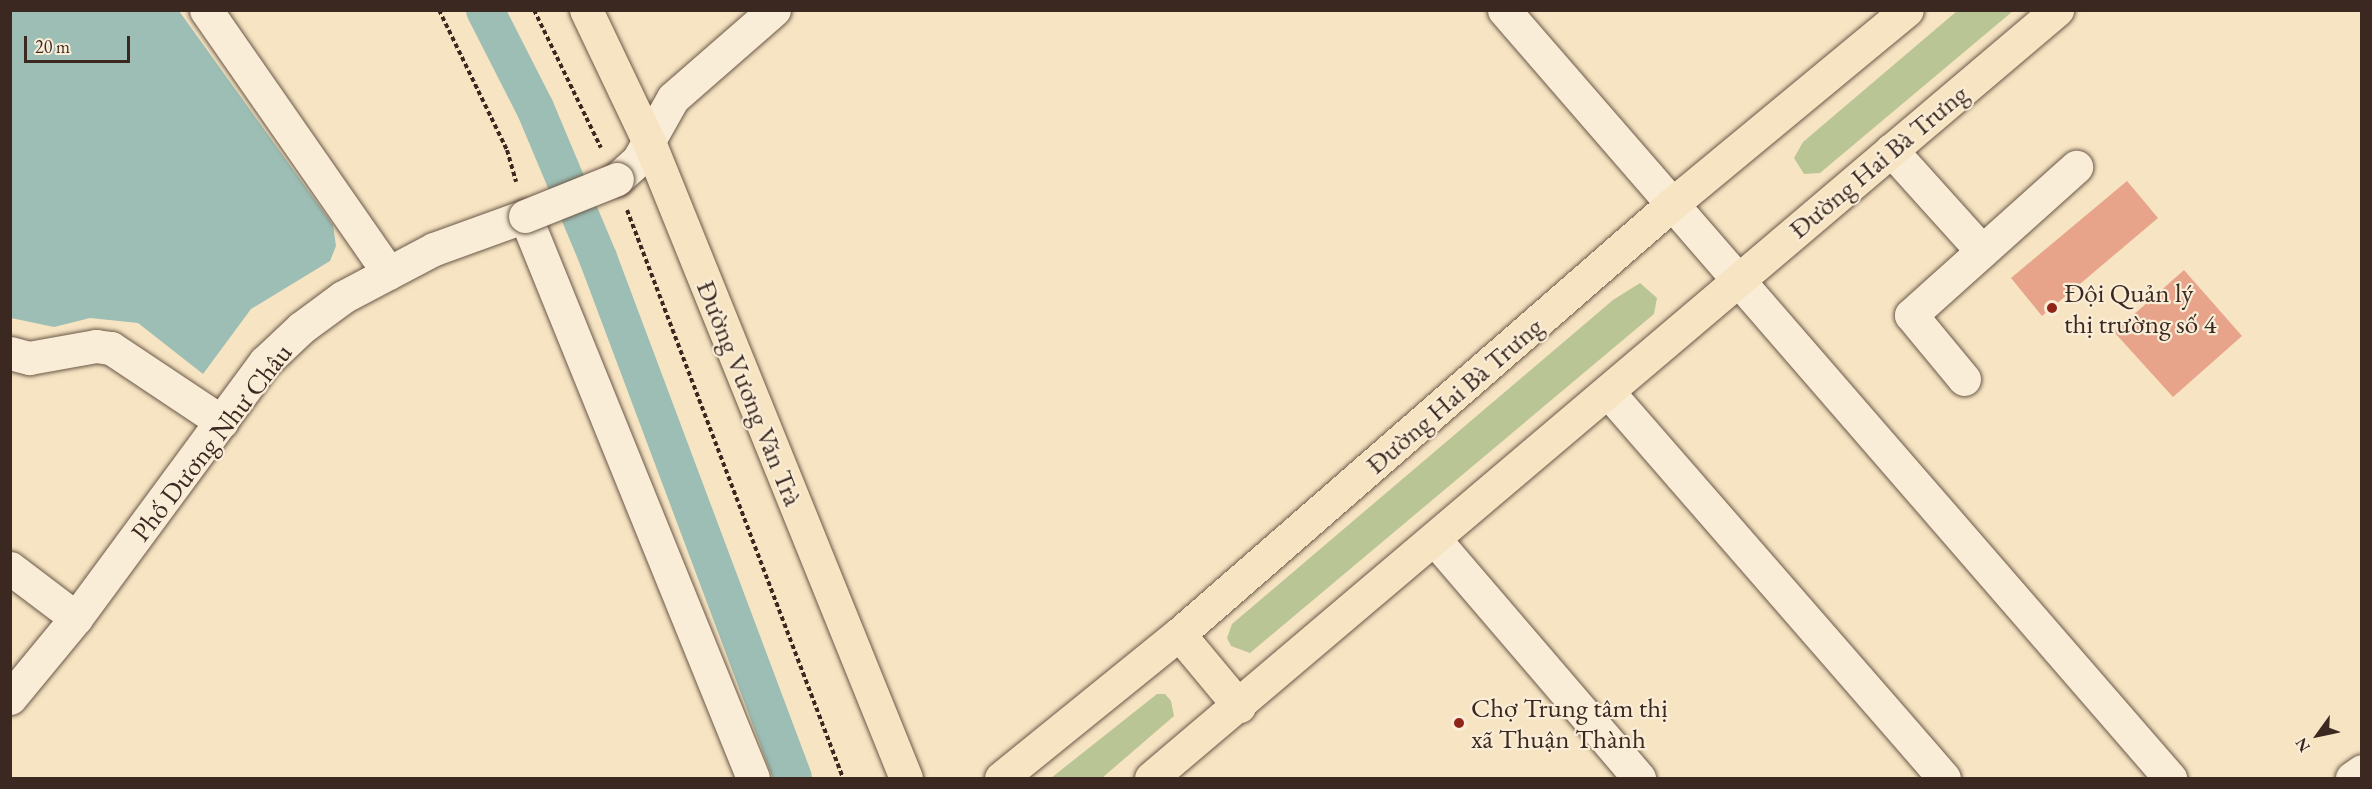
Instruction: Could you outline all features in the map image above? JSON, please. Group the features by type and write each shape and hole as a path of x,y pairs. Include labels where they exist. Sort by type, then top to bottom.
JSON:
{"main road":[{"name":"Đường Vương Văn Trà","path":"586,10 649,142 906,778"},
{"name":"Đường Hai Bà Trưng","path":"1001,778 1179,634 1671,205 1907,10"},
{"name":"Đường Hai Bà Trưng","path":"1151,778 1436,541 1737,280 2057,10"},
{"path":"1179,634 1239,706"}],"street":[{"path":"206,10 389,273"},
{"path":"616,181 634,166 673,98 774,10"},
{"path":"1504,10 2170,778"},
{"path":"1891,150 1982,251"},
{"path":"1964,379 1911,315 2076,167"},
{"name":"Phố Dương Như Châu","path":"11,696 76,618 265,362 301,328 344,297 434,249 616,181"},
{"path":"525,216 753,778"},
{"path":"10,353 30,358 96,346 111,348 222,422"},
{"path":"1609,393 1944,778"},
{"path":"1436,541 1639,778"},
{"path":"10,568 76,618"},
{"path":"2352,778 2361,771"}],"path":[{"path":"439,10 507,150 525,216"},
{"path":"534,10 616,181 843,778"}],"green space":[{"path":"1957,11 2013,11 1820,173 1804,174 1794,158 1803,142"},
{"path":"1640,283 1657,298 1654,314 1250,653 1231,646 1227,638 1232,624 1613,300"},
{"path":"1157,694 1165,694 1171,701 1174,716 1102,778 1051,778"}],"water":[{"path":"11,10 179,11 333,225 336,246 330,261 251,309 203,374 138,323 90,318 54,327 11,318"}],"building":[{"path":"2127,181 2158,218 2042,316 2011,278"},
{"path":"2184,270 2242,336 2173,397 2114,332"}],"waterway":[{"path":"485,10 535,108 598,258 793,778"}],"place":[{"name":"Đội Quản lý thị trường số 4","path":"2052,308"},
{"name":"Chợ Trung tâm thị xã Thuận Thành","path":"1459,723"}]}
